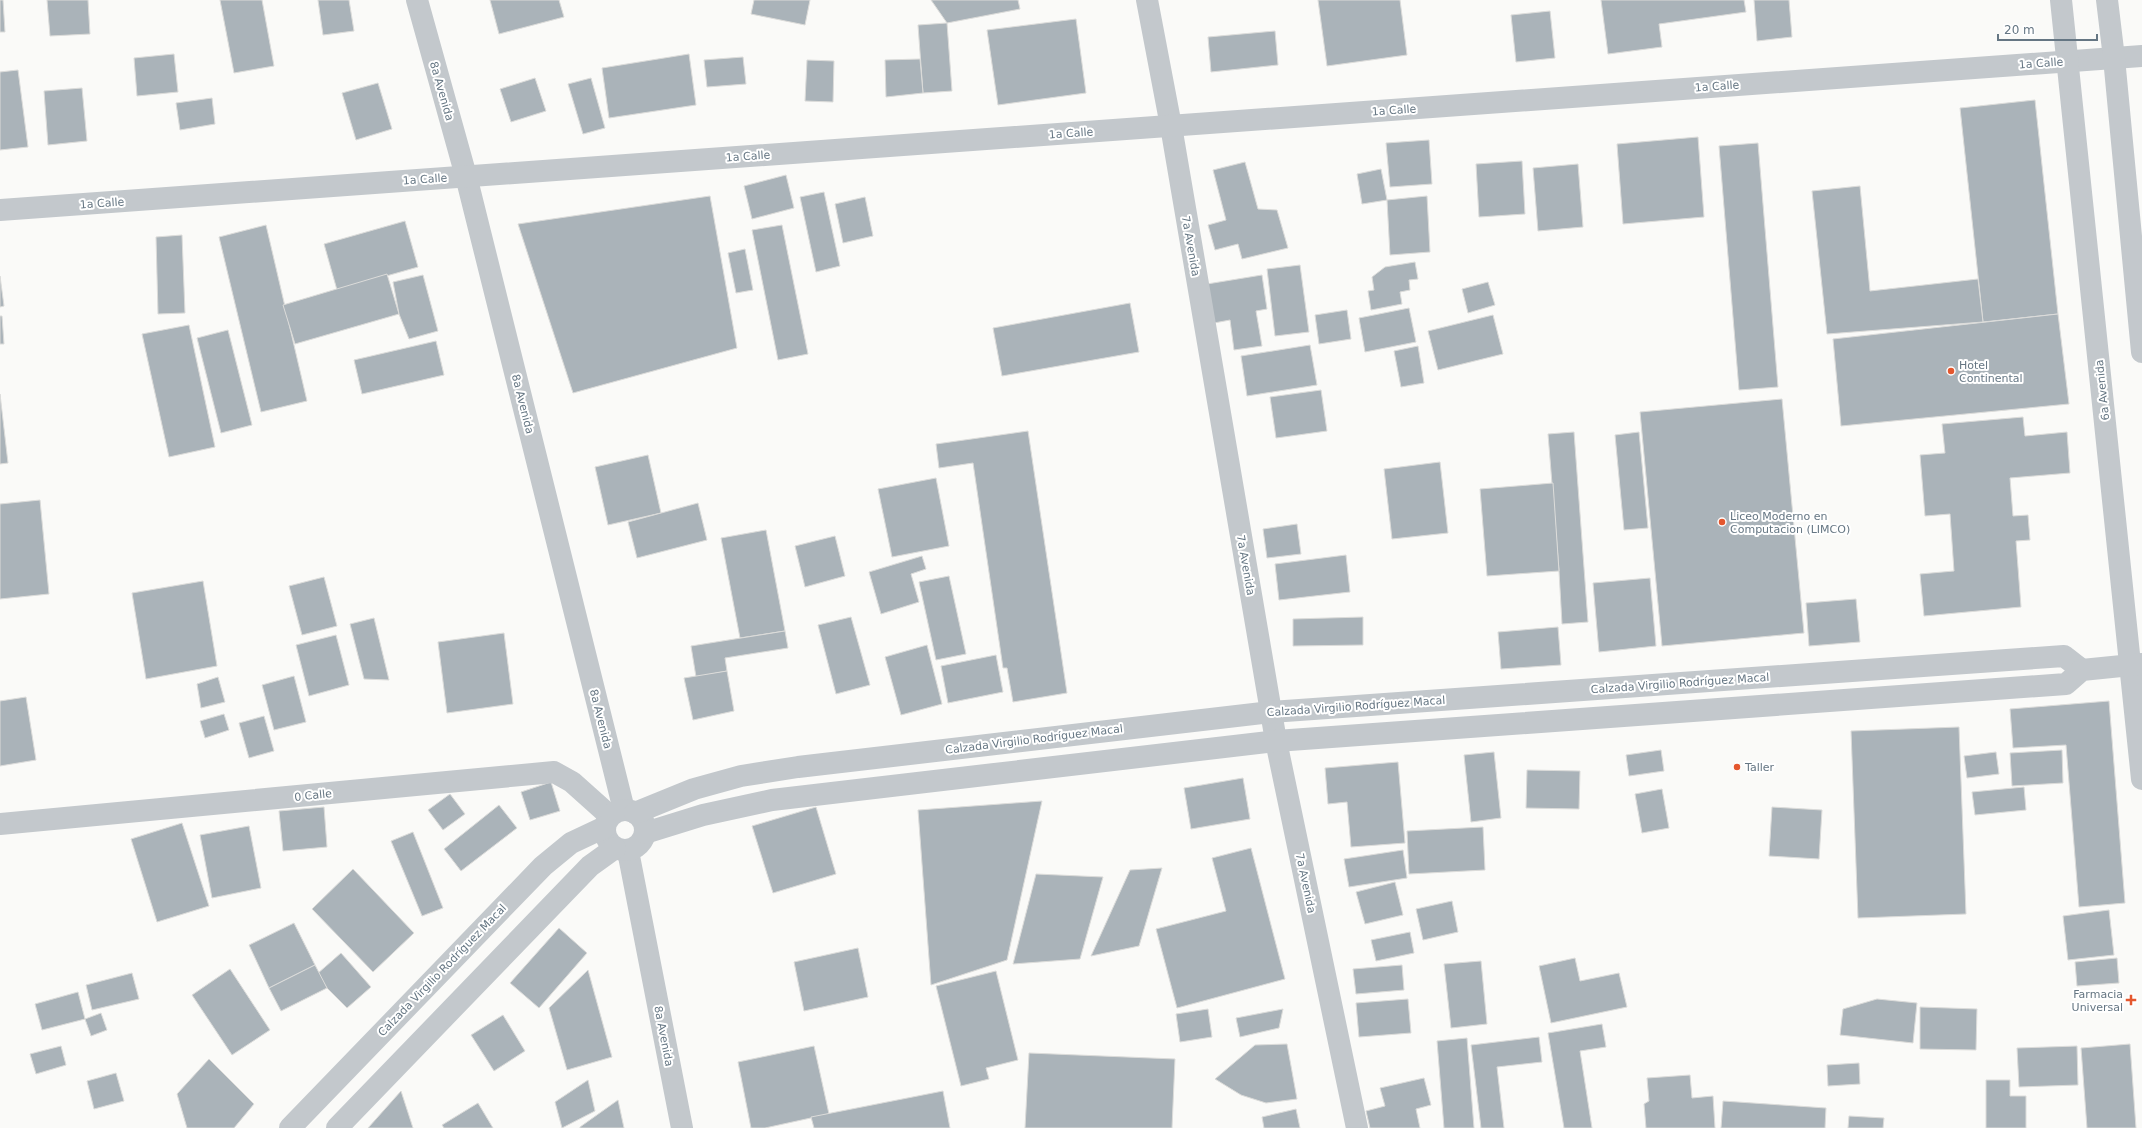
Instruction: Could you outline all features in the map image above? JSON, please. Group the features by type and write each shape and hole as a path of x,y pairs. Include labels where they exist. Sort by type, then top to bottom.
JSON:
{"street":[{"name":"8a Avenida","path":"417,0 466,176 618,817"},
{"name":"7a Avenida","path":"1147,0 1171,126 1276,741 1357,1128"},
{"name":"6a Avenida","path":"2061,0 2136,665 2142,779"},
{"path":"2107,0 2114,58 2142,352"},
{"name":"1a Calle","path":"0,210 2142,56"},
{"name":"Calzada Virgilio Rodríguez Macal","path":"290,1128 543,866 571,843 618,817 700,787 741,776 798,767 1271,712 2064,656 2082,670"},
{"path":"645,833 703,815 772,800 1276,741 2066,684 2082,670 2136,665"},
{"name":"0 Calle","path":"0,824 554,772 572,782 618,817"},
{"path":"337,1128 585,871 621,849 639,845 645,833 643,822 618,817 606,839 621,849"},
{"name":"8a Avenida","path":"621,849 682,1128"}],"building":[{"path":"0,0 3,0 5,32 0,32"},
{"path":"47,0 88,0 90,34 50,36"},
{"path":"220,0 262,0 274,66 234,73"},
{"path":"318,0 349,0 354,31 323,35"},
{"path":"490,0 559,0 564,17 499,34"},
{"path":"754,0 810,0 805,25 751,14"},
{"path":"931,0 1018,0 1020,9 947,23"},
{"path":"1318,0 1400,0 1407,55 1327,66"},
{"path":"1601,0 1744,0 1746,12 1659,24 1662,47 1608,54"},
{"path":"1754,0 1789,0 1792,37 1757,41"},
{"path":"1550,11 1555,58 1516,62 1511,15"},
{"path":"1076,19 1086,93 998,105 987,30"},
{"path":"947,23 952,91 923,93 918,25"},
{"path":"1275,31 1278,65 1211,72 1208,37"},
{"path":"174,54 178,92 137,96 134,58"},
{"path":"689,54 696,105 609,118 602,68"},
{"path":"743,57 746,84 707,87 704,60"},
{"path":"920,59 923,93 886,97 885,60"},
{"path":"807,60 834,61 833,102 805,101"},
{"path":"18,70 28,147 0,150 0,72"},
{"path":"535,78 546,111 511,122 500,89"},
{"path":"591,78 605,128 583,134 568,84"},
{"path":"378,83 392,129 356,140 342,93"},
{"path":"82,88 87,141 48,145 44,91"},
{"path":"212,98 215,124 180,130 176,103"},
{"path":"2035,100 2058,314 1983,322 1960,108"},
{"path":"1698,137 1704,217 1623,224 1617,144"},
{"path":"1429,140 1432,184 1390,187 1386,143"},
{"path":"1758,143 1778,387 1739,390 1719,146"},
{"path":"1522,161 1525,214 1479,217 1476,164"},
{"path":"1245,162 1258,209 1277,210 1288,248 1242,259 1238,244 1215,250 1208,225 1226,220 1213,170"},
{"path":"1578,164 1583,227 1538,231 1533,168"},
{"path":"1381,169 1387,200 1362,204 1357,174"},
{"path":"786,175 794,208 752,219 744,186"},
{"path":"1860,186 1870,291 1978,279 1983,322 1827,334 1812,191"},
{"path":"824,192 840,266 816,272 800,197"},
{"path":"710,196 737,348 573,393 518,224"},
{"path":"1427,196 1430,252 1390,255 1387,200"},
{"path":"865,197 873,236 843,243 835,204"},
{"path":"405,221 418,267 337,290 324,244"},
{"path":"266,225 307,401 261,412 219,237"},
{"path":"782,225 808,354 778,360 752,230"},
{"path":"182,235 185,313 158,314 156,237"},
{"path":"745,249 753,290 736,293 728,253"},
{"path":"1415,262 1418,279 1409,280 1410,290 1400,292 1402,304 1371,310 1368,291 1374,290 1372,277 1385,267"},
{"path":"1300,265 1309,332 1275,336 1267,269"},
{"path":"387,274 399,314 295,344 283,305"},
{"path":"423,275 438,331 409,339 399,314 393,282"},
{"path":"1262,275 1267,309 1256,311 1262,346 1234,350 1230,320 1214,323 1207,284"},
{"path":"0,276 4,306 0,307"},
{"path":"1488,282 1495,305 1468,313 1462,289"},
{"path":"1130,303 1139,352 1002,376 993,328"},
{"path":"1409,308 1416,342 1365,352 1359,318"},
{"path":"1347,310 1351,339 1319,344 1315,315"},
{"name":"Hotel Continental","path":"2058,314 2069,404 1841,426 1833,339"},
{"path":"1493,315 1503,354 1438,370 1428,331"},
{"path":"0,316 2,316 4,344 0,344"},
{"path":"189,325 215,447 169,457 142,334"},
{"path":"228,330 252,425 221,433 197,338"},
{"path":"436,341 444,375 362,394 354,360"},
{"path":"1310,345 1317,385 1247,396 1241,356"},
{"path":"1418,346 1424,383 1401,387 1394,351"},
{"path":"1321,390 1327,431 1276,438 1270,397"},
{"path":"0,394 8,463 0,464"},
{"name":"Liceo Moderno en Computacion (LIMCO)","path":"1782,399 1804,633 1662,646 1640,412"},
{"path":"2023,417 2025,436 2067,432 2070,473 2010,478 2013,516 2028,515 2030,540 2016,541 2021,607 1924,616 1920,574 1954,571 1950,514 1925,516 1920,455 1945,453 1942,424"},
{"path":"1028,431 1067,693 1013,702 1007,668 1003,668 973,463 939,468 936,444"},
{"path":"1574,432 1588,622 1562,624 1548,434"},
{"path":"1639,432 1648,528 1624,530 1615,435"},
{"path":"648,455 661,513 608,525 595,467"},
{"path":"1440,462 1448,533 1392,539 1384,469"},
{"path":"936,478 949,546 892,557 878,489"},
{"path":"1553,483 1559,571 1487,576 1480,489"},
{"path":"40,500 49,594 0,599 0,504"},
{"path":"698,503 707,540 637,558 628,522"},
{"path":"1297,524 1301,554 1267,558 1263,529"},
{"path":"766,530 785,631 740,638 721,538"},
{"path":"835,536 845,576 805,587 795,546"},
{"path":"1346,555 1350,592 1279,600 1275,564"},
{"path":"922,556 926,569 911,574 919,602 881,614 869,572"},
{"path":"949,576 966,654 936,660 919,582"},
{"path":"324,577 337,626 302,635 289,586"},
{"path":"1650,578 1656,646 1599,652 1593,583"},
{"path":"203,581 217,666 146,679 132,593"},
{"path":"1856,599 1860,642 1809,646 1806,603"},
{"path":"851,617 870,685 836,694 818,625"},
{"path":"1363,617 1363,645 1293,646 1293,619"},
{"path":"374,618 389,680 364,679 350,624"},
{"path":"1558,627 1561,665 1501,669 1498,632"},
{"path":"785,631 788,648 725,658 727,671 696,677 691,646"},
{"path":"504,633 513,704 447,713 438,642"},
{"path":"336,635 349,685 309,696 296,645"},
{"path":"927,645 942,704 901,715 885,657"},
{"path":"996,655 1003,692 948,703 941,666"},
{"path":"727,671 734,711 693,720 684,678"},
{"path":"294,676 306,722 274,730 262,685"},
{"path":"218,677 225,702 201,708 197,684"},
{"path":"26,697 36,760 0,766 0,701"},
{"path":"2109,701 2125,903 2079,907 2066,745 2013,748 2010,709"},
{"path":"224,714 229,730 205,738 200,721"},
{"path":"264,716 274,751 249,758 239,723"},
{"path":"1959,727 1966,914 1858,918 1851,731"},
{"path":"1661,750 1664,771 1629,776 1626,755"},
{"path":"2062,750 2063,783 2012,786 2010,753"},
{"path":"1494,752 1501,818 1471,822 1464,755"},
{"path":"1996,752 1999,774 1967,778 1964,756"},
{"path":"1398,762 1405,843 1351,847 1347,802 1328,804 1325,768"},
{"path":"1527,770 1580,771 1579,809 1526,808"},
{"path":"1243,778 1250,819 1191,829 1184,788"},
{"path":"551,782 560,811 530,820 521,792"},
{"path":"2024,787 2026,810 1975,815 1972,792"},
{"path":"1662,789 1669,828 1642,833 1635,794"},
{"path":"450,794 465,814 443,830 428,810"},
{"path":"1042,801 1007,960 931,985 918,810"},
{"path":"499,805 517,828 461,871 444,849"},
{"path":"324,807 327,847 283,851 279,811"},
{"path":"816,807 836,874 773,893 752,826"},
{"path":"1772,807 1822,810 1819,859 1769,856"},
{"path":"182,823 209,906 157,922 131,839"},
{"path":"249,826 261,888 212,898 200,835"},
{"path":"1483,827 1485,870 1409,874 1407,831"},
{"path":"413,832 443,908 422,916 391,841"},
{"path":"1251,848 1285,979 1177,1008 1156,929 1226,911 1212,858"},
{"path":"1403,850 1407,878 1349,887 1344,859"},
{"path":"1162,868 1139,946 1091,956 1130,870"},
{"path":"353,869 414,933 373,972 312,909"},
{"path":"1036,874 1103,877 1080,959 1013,964"},
{"path":"1395,882 1403,915 1365,924 1356,892"},
{"path":"1452,901 1458,932 1423,940 1416,909"},
{"path":"2109,910 2114,955 2068,960 2063,916"},
{"path":"294,923 315,965 269,988 249,945"},
{"path":"559,928 587,953 539,1008 510,983"},
{"path":"1410,932 1414,953 1376,961 1371,940"},
{"path":"858,948 868,997 804,1011 794,962"},
{"path":"341,953 371,987 347,1008 327,988 317,974"},
{"path":"1575,958 1580,981 1619,973 1627,1007 1551,1023 1539,966"},
{"path":"2117,958 2119,983 2077,986 2075,962"},
{"path":"1481,961 1487,1024 1451,1028 1444,964"},
{"path":"315,965 327,988 281,1011 269,988"},
{"path":"1402,965 1404,990 1356,994 1353,969"},
{"path":"230,969 270,1030 232,1055 192,995"},
{"path":"588,970 612,1057 567,1070 549,1008"},
{"path":"996,971 1018,1060 986,1068 989,1079 961,1086 936,986"},
{"path":"132,973 139,999 92,1010 86,985"},
{"path":"78,992 85,1019 42,1030 35,1004"},
{"path":"1408,999 1411,1033 1359,1037 1356,1003"},
{"path":"1877,999 1917,1003 1913,1043 1840,1035 1843,1009"},
{"path":"1920,1007 1977,1009 1976,1050 1920,1049"},
{"path":"1208,1009 1212,1037 1180,1042 1176,1014"},
{"path":"1283,1009 1279,1028 1240,1037 1236,1018"},
{"path":"101,1013 107,1030 91,1036 85,1019"},
{"path":"503,1015 525,1051 494,1071 471,1035"},
{"path":"1602,1024 1606,1047 1580,1051 1592,1128 1564,1128 1548,1033"},
{"path":"1539,1037 1542,1062 1497,1067 1504,1128 1481,1128 1471,1045"},
{"path":"1467,1038 1474,1128 1444,1128 1437,1041"},
{"path":"1287,1044 1297,1099 1266,1103 1241,1095 1215,1079 1255,1045"},
{"path":"2130,1044 2136,1128 2087,1128 2081,1048"},
{"path":"61,1046 66,1065 36,1074 30,1054"},
{"path":"814,1046 829,1114 765,1128 751,1128 738,1062"},
{"path":"2077,1046 2078,1085 2019,1087 2017,1048"},
{"path":"1029,1053 1175,1059 1172,1128 1025,1128"},
{"path":"209,1059 254,1104 234,1128 187,1128 177,1094"},
{"path":"1859,1063 1860,1084 1828,1086 1827,1065"},
{"path":"116,1073 124,1101 94,1109 87,1081"},
{"path":"1690,1075 1692,1098 1713,1096 1715,1128 1646,1128 1644,1104 1649,1101 1647,1078"},
{"path":"1424,1078 1431,1105 1416,1109 1420,1128 1370,1128 1366,1111 1385,1106 1380,1088"},
{"path":"588,1080 595,1111 562,1128 555,1102"},
{"path":"1986,1080 2010,1080 2010,1096 2026,1096 2026,1128 1986,1128"},
{"path":"401,1091 413,1128 368,1128"},
{"path":"943,1091 950,1128 814,1128 811,1117"},
{"path":"618,1100 624,1128 580,1128 580,1127"},
{"path":"1723,1101 1826,1108 1825,1128 1721,1128"},
{"path":"478,1103 493,1128 444,1128 442,1125"},
{"path":"1296,1109 1300,1128 1264,1128 1262,1117"},
{"path":"1849,1116 1884,1118 1883,1128 1848,1128"}],"place":[{"name":"Hotel Continental","path":"1951,371"},
{"name":"Liceo Moderno en Computacion (LIMCO)","path":"1722,522"},
{"name":"Taller","path":"1737,767"},
{"name":"Farmacia Universal","path":"2131,1000"}]}
